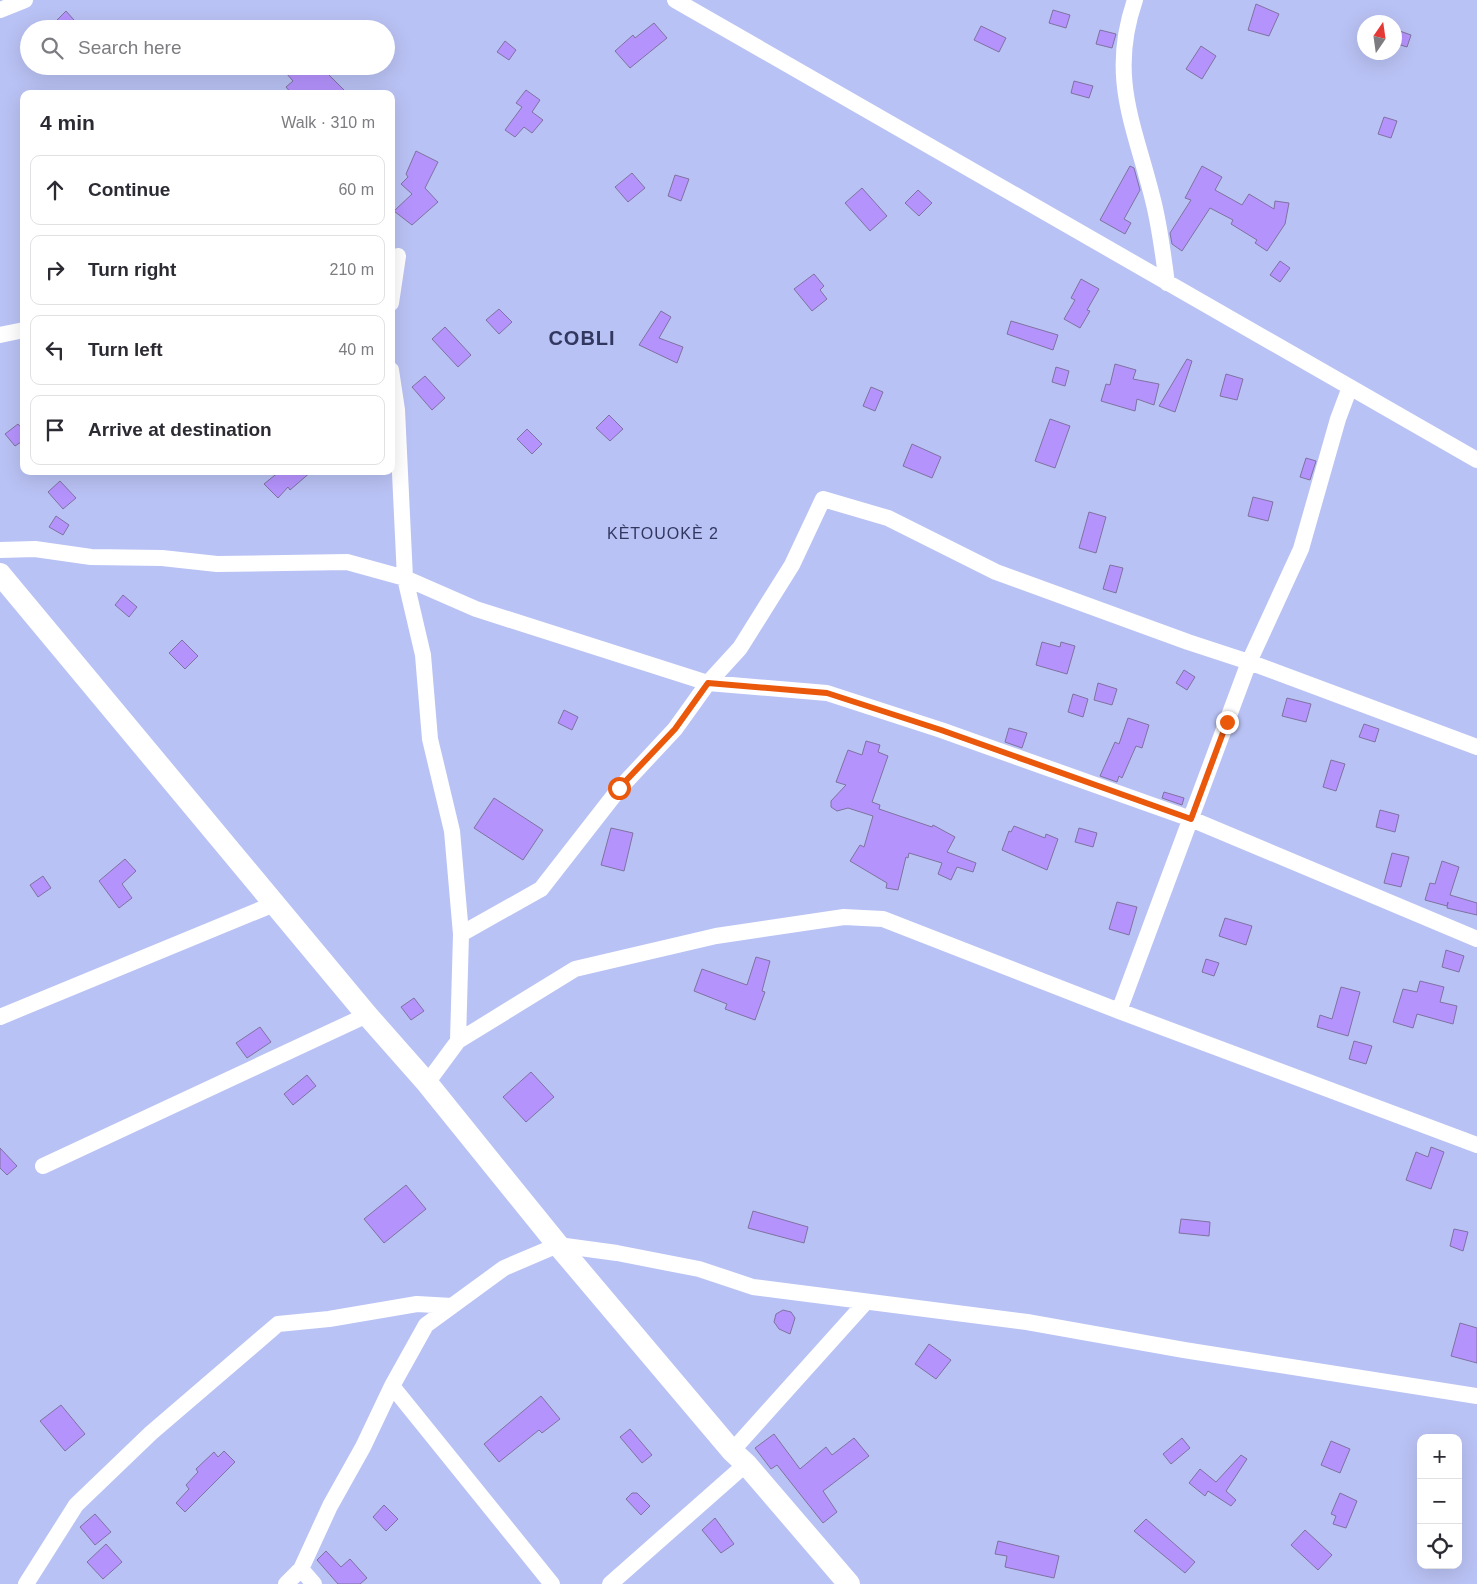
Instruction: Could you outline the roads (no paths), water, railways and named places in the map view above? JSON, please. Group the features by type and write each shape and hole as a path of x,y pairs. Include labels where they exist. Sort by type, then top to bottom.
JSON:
{"main road":[{"path":"1,578 274,904 427,1083 558,1245 849,1584"}],"street":[{"path":"0,10 25,0"},
{"path":"675,0 1477,460"},
{"path":"1135,0 1129,18 1122,58 1123,67 1130,121 1154,201 1167,283"},
{"path":"395,276 398,256"},
{"path":"0,335 20,331"},
{"path":"1119,1011 1249,662 1301,549 1338,419 1350,388"},
{"path":"395,403 405,578 423,655 430,739 452,832 461,934 458,1041"},
{"path":"461,934 541,889 619,788 675,729 708,683 740,648 792,565 823,499 888,518 996,572 1188,642 1249,662 1477,747"},
{"path":"0,550 35,549 91,557 162,558 217,564 347,562 405,578 476,609 708,683 827,693 941,730 1191,819 1477,939"},
{"path":"0,1017 274,904"},
{"path":"427,1083 458,1041 575,969 716,936 844,917 883,919 1119,1011 1477,1145"},
{"path":"42,1166 367,1014"},
{"path":"286,1584 301,1569 330,1506 363,1447 392,1386 426,1325 504,1268 558,1245 617,1253 699,1269 753,1287 865,1303 1027,1322 1184,1350 1477,1396"},
{"path":"610,1584 739,1457 865,1303"},
{"path":"26,1584 76,1505 151,1433 278,1324 329,1319 418,1304 452,1306"},
{"path":"392,1386 552,1584"},
{"path":"301,1569 314,1584"}],"district":[{"name":"COBLI","path":"582,338"},
{"name":"KÈTOUOKÈ 2","path":"663,533"}]}
